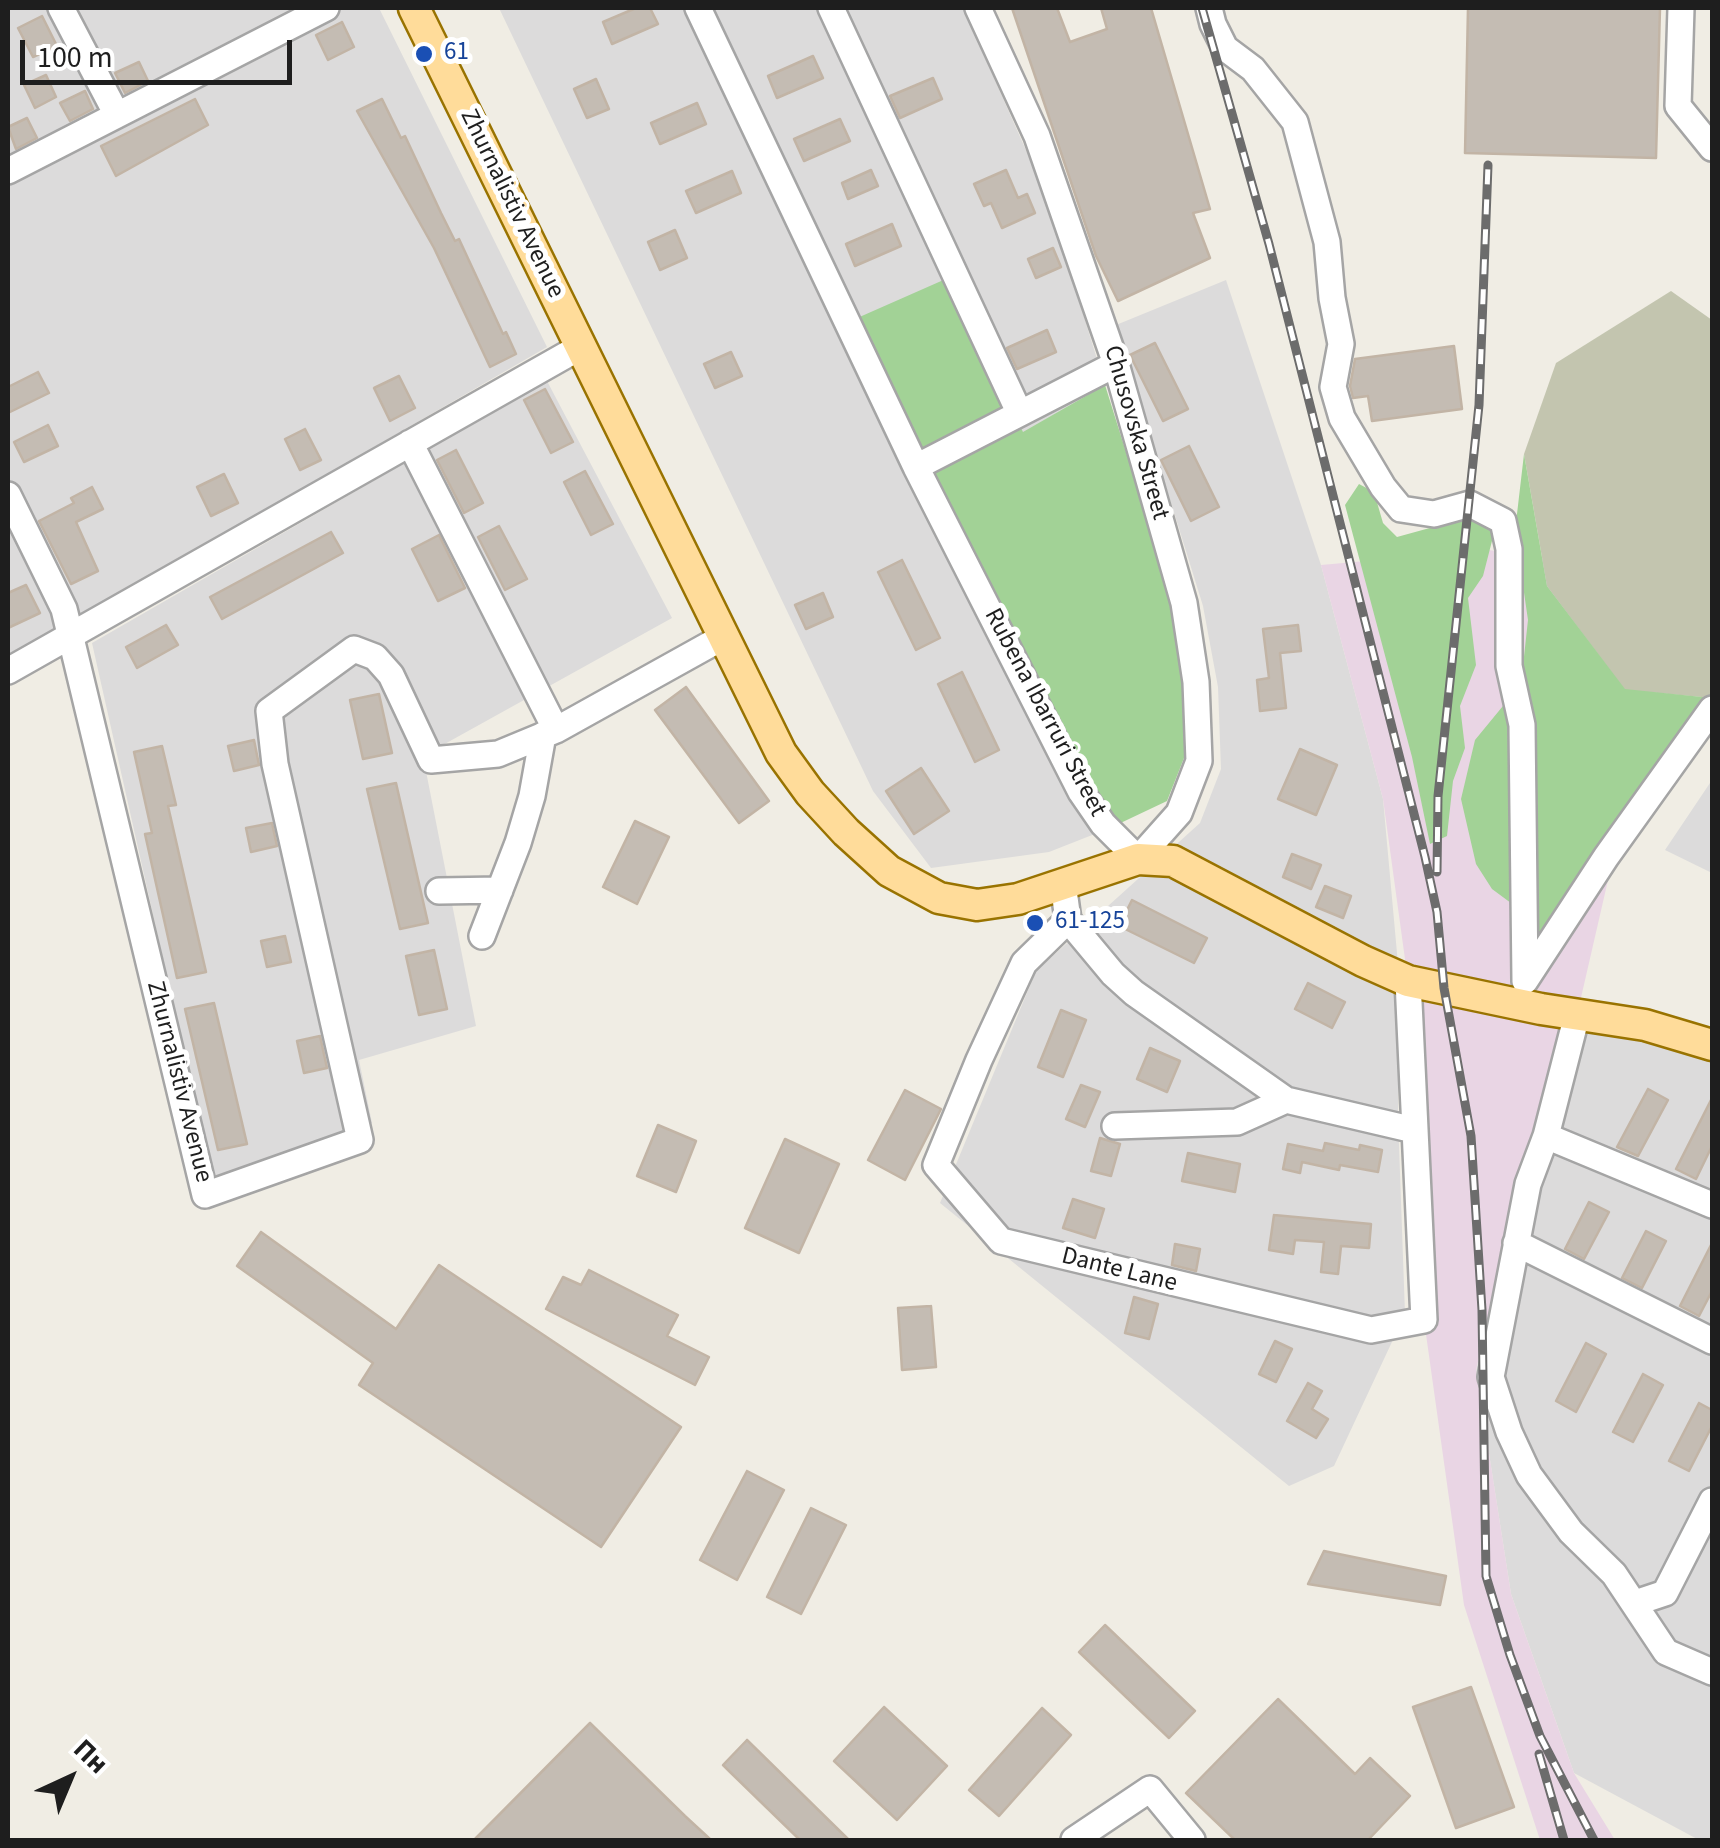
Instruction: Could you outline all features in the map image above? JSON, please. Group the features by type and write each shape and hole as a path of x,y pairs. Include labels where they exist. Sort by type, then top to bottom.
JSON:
{"main road":[{"name":"Zhurnalistiv Avenue","path":"414,8 781,753 810,794 889,871 939,898 976,905 1018,899 1138,859"},
{"path":"1138,859 1173,861 1408,981 1519,992 1577,1015 1645,1025 1712,1045"}],"street":[{"path":"61,8 117,114"},
{"path":"8,171 326,8"},
{"name":"Rubena Ibarruri Street","path":"698,8 916,467 1080,792 1103,824 1138,859"},
{"path":"831,8 1019,412"},
{"name":"Chusovska Street","path":"978,8 1037,136 1116,364 1184,604 1196,682 1200,761 1179,813 1138,859"},
{"path":"1209,8 1225,48 1253,69 1295,122 1327,242 1340,344 1333,387 1342,418 1400,509 1434,514 1470,504 1503,520 1509,549 1508,666 1522,726 1519,992"},
{"path":"1680,8 1678,106 1712,148"},
{"path":"8,671 582,346"},
{"path":"916,467 1116,364"},
{"path":"410,443 550,732 532,796 482,936"},
{"path":"8,495 64,609 70,637"},
{"name":"Zhurnalistiv Avenue","path":"70,637 205,1195 360,1140 275,764 269,711 354,649 374,657 390,675 431,760 498,754 550,732 725,636"},
{"path":"1519,992 1606,857 1712,710"},
{"path":"1063,883 1068,920 1134,993 1286,1100 1414,1130"},
{"path":"439,891 500,890"},
{"name":"Dante Lane","path":"1068,920 1024,963 978,1060 936,1165 1002,1242 1371,1330 1424,1320 1408,981"},
{"path":"1577,1015 1546,1136 1528,1184 1491,1377 1529,1476 1571,1532 1614,1574 1666,1652 1708,1669"},
{"path":"1114,1126 1237,1122 1286,1100"},
{"path":"1546,1136 1712,1205"},
{"path":"1516,1244 1712,1341"},
{"path":"1635,1602 1665,1593 1712,1501"},
{"path":"1074,1840 1150,1789 1192,1840"}],"shaded area":[{"path":"8,8 379,8 547,347 8,659"},
{"path":"499,8 963,8 1048,200 1105,385 1023,433 948,278 1110,828 1049,852 931,868 873,791"},
{"path":"1226,280 1321,565 1383,799 1398,964 1398,1117 1405,1314 1334,1466 1289,1486 940,1203 1036,971 1200,823 1221,769 1218,687 1203,606 1116,325"},
{"path":"1671,291 1712,320 1712,698 1625,690 1547,586 1524,454 1556,363"},
{"path":"547,381 672,618 423,756 476,1026 359,1060 372,1123 212,1177 92,643"},
{"path":"1489,550 1677,580 1577,1015 1526,1162 1476,1370 1511,1594 1574,1773 1615,1840 1540,1840 1464,1605 1424,1320 1408,981 1383,799 1321,565"},
{"path":"1712,780 1712,873 1665,850"},
{"path":"1577,1015 1712,1045 1712,1840 1699,1840 1574,1773 1511,1594 1476,1371 1526,1162"}],"green space":[{"path":"948,278 1023,432 1105,385 1173,602 1186,683 1186,753 1167,801 1110,828 855,319"},
{"path":"1524,454 1547,586 1625,689 1712,698 1552,928 1541,933 1492,889 1476,864 1461,799 1475,740 1521,684 1528,620 1515,531"},
{"path":"1359,484 1374,492 1383,523 1397,537 1477,515 1488,525 1493,537 1483,576 1468,598 1476,665 1460,706 1465,748 1453,781 1447,836 1430,844 1412,757 1345,505"}],"building":[{"path":"636,8 650,8 658,24 612,44 603,22"},
{"path":"1012,8 1057,8 1070,42 1107,29 1101,8 1151,8 1210,209 1193,213 1210,258 1118,301 1096,256"},
{"path":"1468,8 1660,8 1656,158 1465,153"},
{"path":"42,16 57,46 33,57 18,28"},
{"path":"342,22 354,47 328,60 316,35"},
{"path":"813,56 823,78 777,98 768,76"},
{"path":"139,62 148,81 125,93 115,73"},
{"path":"46,75 56,97 35,108 24,85"},
{"path":"933,78 942,99 900,118 890,96"},
{"path":"596,79 609,109 587,118 574,89"},
{"path":"85,91 93,109 70,121 60,103"},
{"path":"195,99 208,125 116,176 101,146"},
{"path":"382,99 401,138 405,136 455,241 459,239 516,354 490,367 434,248 357,111"},
{"path":"697,103 706,124 660,144 651,123"},
{"path":"27,118 37,138 16,149 8,127"},
{"path":"840,119 850,141 804,161 794,139"},
{"path":"871,170 878,186 848,199 842,183"},
{"path":"1006,170 1018,198 1027,194 1035,213 1002,228 991,203 984,206 974,184"},
{"path":"732,171 741,193 696,213 686,191"},
{"path":"892,224 901,246 855,266 846,244"},
{"path":"675,230 687,258 660,270 648,242"},
{"path":"1053,248 1061,267 1036,278 1028,259"},
{"path":"1047,330 1056,352 1017,369 1007,348"},
{"path":"1155,343 1188,409 1163,421 1130,355"},
{"path":"1454,346 1462,409 1372,421 1368,396 1353,398 1350,386 1355,359"},
{"path":"731,352 742,376 715,388 704,364"},
{"path":"38,372 49,393 8,413 8,387"},
{"path":"399,376 415,408 390,421 374,388"},
{"path":"545,389 573,442 551,453 524,400"},
{"path":"48,425 58,446 24,462 14,442"},
{"path":"305,429 321,460 300,470 285,439"},
{"path":"1189,446 1219,507 1191,521 1161,460"},
{"path":"456,450 483,503 464,513 437,460"},
{"path":"585,471 613,524 591,535 564,482"},
{"path":"224,474 238,503 211,516 197,487"},
{"path":"92,487 103,509 76,522 98,571 71,584 39,521 74,503 71,498"},
{"path":"499,526 527,579 505,590 478,537"},
{"path":"331,532 343,553 222,619 210,597"},
{"path":"439,535 465,588 438,601 412,549"},
{"path":"902,560 940,638 916,650 878,572"},
{"path":"26,585 40,613 8,628 8,593"},
{"path":"823,593 833,617 806,629 795,605"},
{"path":"166,625 178,645 137,668 126,647"},
{"path":"1298,625 1301,651 1280,653 1286,708 1260,711 1257,680 1269,678 1263,629"},
{"path":"962,672 999,750 975,762 938,684"},
{"path":"686,687 769,801 739,823 655,710"},
{"path":"379,694 392,753 363,759 350,700"},
{"path":"254,740 259,765 234,771 228,746"},
{"path":"162,746 176,805 168,806 206,972 177,978 145,834 152,833 134,752"},
{"path":"1300,749 1337,765 1316,815 1278,799"},
{"path":"921,768 949,811 914,834 886,791"},
{"path":"396,783 428,923 400,929 367,789"},
{"path":"635,821 669,837 637,904 603,887"},
{"path":"272,823 277,846 251,852 246,828"},
{"path":"1292,854 1321,865 1311,889 1283,877"},
{"path":"1325,886 1351,896 1343,918 1316,907"},
{"path":"1132,900 1207,938 1194,963 1119,926"},
{"path":"285,936 291,962 267,967 261,941"},
{"path":"434,950 447,1009 419,1015 406,956"},
{"path":"1308,983 1345,1002 1332,1028 1295,1009"},
{"path":"214,1003 247,1144 218,1150 185,1009"},
{"path":"1061,1010 1086,1020 1063,1077 1038,1067"},
{"path":"320,1036 327,1068 304,1073 297,1041"},
{"path":"1150,1048 1180,1061 1167,1092 1137,1079"},
{"path":"1081,1085 1100,1092 1085,1127 1066,1119"},
{"path":"1648,1089 1668,1100 1638,1156 1617,1147"},
{"path":"905,1090 941,1109 905,1180 868,1160"},
{"path":"1712,1098 1712,1146 1696,1179 1676,1169"},
{"path":"658,1125 696,1141 676,1192 637,1176"},
{"path":"1100,1138 1120,1144 1111,1176 1091,1171"},
{"path":"785,1139 839,1164 799,1253 745,1228"},
{"path":"1325,1143 1382,1150 1378,1172 1340,1165 1339,1170 1302,1162 1300,1173 1283,1169 1288,1144 1323,1151"},
{"path":"1188,1153 1240,1164 1235,1192 1182,1181"},
{"path":"1073,1199 1104,1209 1095,1238 1063,1228"},
{"path":"1589,1202 1609,1212 1584,1259 1565,1249"},
{"path":"1274,1215 1371,1224 1369,1248 1341,1246 1338,1274 1321,1272 1324,1242 1295,1240 1293,1254 1269,1250"},
{"path":"1646,1231 1666,1241 1642,1288 1622,1278"},
{"path":"261,1232 396,1329 439,1265 681,1427 601,1547 359,1385 373,1363 237,1266"},
{"path":"1712,1243 1712,1291 1699,1316 1680,1306"},
{"path":"1175,1244 1200,1249 1196,1271 1172,1265"},
{"path":"589,1270 678,1315 667,1336 709,1357 695,1385 546,1309 563,1277 581,1285"},
{"path":"1134,1297 1158,1304 1149,1339 1125,1333"},
{"path":"931,1306 936,1367 902,1370 898,1308"},
{"path":"1275,1341 1292,1349 1276,1382 1259,1374"},
{"path":"1586,1343 1606,1354 1576,1412 1556,1401"},
{"path":"1643,1374 1663,1385 1633,1442 1613,1432"},
{"path":"1308,1383 1322,1391 1312,1409 1328,1419 1316,1438 1287,1421"},
{"path":"1699,1403 1712,1410 1712,1426 1689,1471 1669,1461"},
{"path":"747,1471 784,1490 737,1580 700,1560"},
{"path":"811,1508 846,1525 801,1614 767,1597"},
{"path":"1324,1551 1446,1576 1440,1605 1308,1584"},
{"path":"1105,1625 1195,1711 1169,1738 1079,1652"},
{"path":"1471,1687 1514,1807 1456,1828 1413,1707"},
{"path":"1278,1699 1355,1774 1370,1758 1410,1796 1368,1840 1235,1840 1186,1793"},
{"path":"884,1707 947,1766 897,1820 834,1761"},
{"path":"1042,1708 1071,1735 999,1816 969,1790"},
{"path":"590,1723 685,1816 711,1840 474,1840"},
{"path":"747,1740 849,1840 800,1840 729,1771 723,1765"}],"railway":[{"path":"1202,8 1269,244 1437,912 1444,988 1471,1136 1482,1310 1486,1576 1540,1736 1594,1840"},
{"path":"1437,872 1438,796 1479,405 1488,165"},
{"path":"1539,1754 1564,1840"}],"place":[{"name":"61","path":"424,54"},
{"name":"61-125","path":"1035,923"}]}
